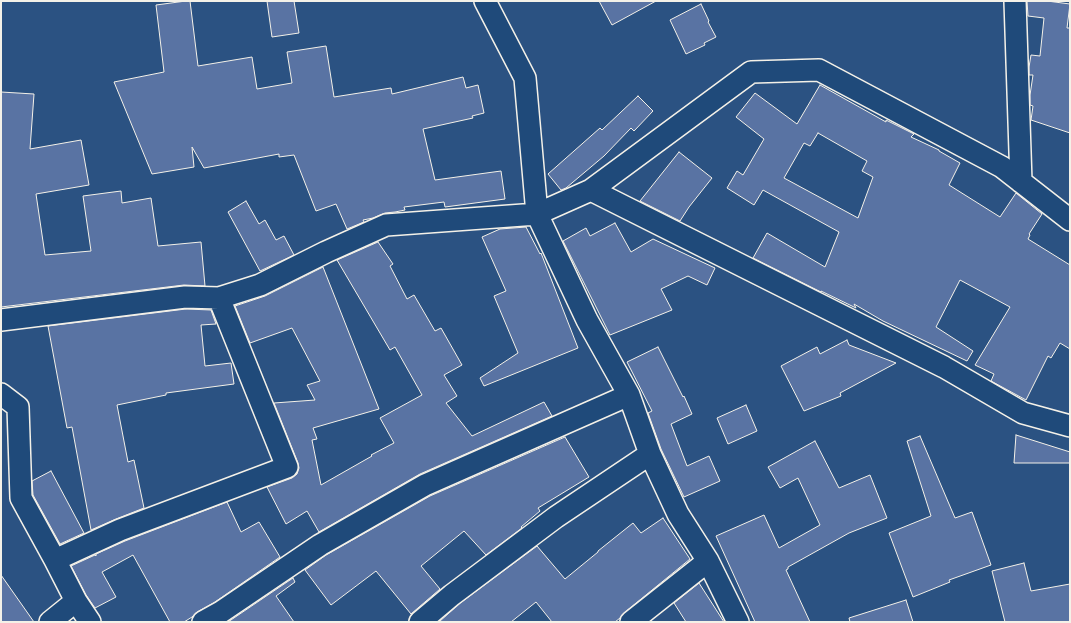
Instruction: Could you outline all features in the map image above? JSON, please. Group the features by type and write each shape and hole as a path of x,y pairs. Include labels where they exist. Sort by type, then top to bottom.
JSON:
{"street":[{"path":"485,1 525,78 537,214 587,320 629,395 650,454 678,514 708,561 738,622"},
{"path":"1016,1 1021,182"},
{"path":"1,320 185,297 219,298 260,285 326,252 386,225 537,214 591,190 751,72 819,70 1002,167 1070,220"},
{"path":"591,190 944,367 1023,413 1070,426"},
{"path":"56,560 120,530 286,467 219,298"},
{"path":"1,394 18,407 21,498 56,560 76,601 90,622"},
{"path":"203,622 221,612 320,545 425,485 629,395"},
{"path":"420,622 452,595 556,517 650,454"},
{"path":"631,622 708,561"},
{"path":"50,622 76,601"}],"building":[{"path":"190,1 198,66 252,57 257,89 292,83 287,52 326,46 334,97 391,88 392,94 463,77 466,88 478,85 484,113 472,116 473,118 423,129 435,180 501,171 505,199 445,207 444,202 404,207 405,210 385,213 363,220 364,222 347,229 336,204 316,211 294,155 279,157 279,154 204,168 192,147 194,167 152,174 114,82 164,72 156,5"},
{"path":"267,1 294,1 299,33 272,37"},
{"path":"599,1 656,1 612,25"},
{"path":"1027,1 1047,1 1070,4 1067,28 1070,28 1070,133 1031,120 1033,106 1030,105 1030,95 1033,75 1029,75 1029,67 1031,55 1040,56 1044,18 1028,16"},
{"path":"701,4 716,37 704,43 705,45 686,54 670,20"},
{"path":"820,85 886,122 886,120 914,134 911,137 939,150 960,163 949,185 1000,217 1016,193 1042,214 1029,234 1028,239 1070,265 1070,349 1060,343 1051,358 1048,356 1026,400 991,381 994,374 975,365 1010,307 960,280 936,327 973,351 967,361 883,321 854,304 856,308 753,258 767,233 825,267 839,232 763,190 754,205 727,188 737,171 743,175 764,139 736,117 755,93 797,124","holes":["818,133 867,161 862,171 873,177 858,218 784,178 804,143 810,146"]},
{"path":"1,92 34,94 30,149 81,140 89,185 36,194 45,255 91,251 83,196 121,191 122,203 151,198 158,246 201,242 205,286 184,285 1,307"},
{"path":"638,96 653,111 634,131 631,128 604,156 566,188 561,190 548,174 600,128 602,130"},
{"path":"679,152 712,178 680,221 640,201"},
{"path":"246,201 259,224 265,220 276,240 284,236 294,255 260,271 228,212"},
{"path":"615,223 631,252 653,239 715,268 707,285 688,276 661,289 672,310 610,335 563,241 586,228 590,236"},
{"path":"526,227 540,254 541,253 578,348 484,386 480,378 518,353 494,296 506,291 482,237 500,229"},
{"path":"378,242 393,264 390,266 407,299 414,295 435,331 441,328 462,365 444,375 457,396 446,403 472,436 544,402 552,416 420,474 319,532 307,511 286,524 267,487 292,478 297,474 299,468 274,403 315,400 307,385 320,381 292,328 250,343 235,306 265,296 323,267 379,409 313,428 317,439 312,440 321,485 394,443 380,418 422,395 395,347 390,350 337,260"},
{"path":"186,309 211,310 216,324 201,325 205,366 231,363 234,384 166,393 166,395 117,405 128,462 134,460 144,508 91,530 72,427 67,428 48,326"},
{"path":"847,340 849,345 896,363 840,393 841,396 804,411 781,366 817,347 820,354"},
{"path":"658,347 692,414 671,424 687,466 709,456 720,481 684,497 661,449 648,413 652,411 627,362"},
{"path":"746,405 757,431 728,444 717,418"},
{"path":"1016,435 1070,452 1070,463 1014,463"},
{"path":"920,436 955,518 972,512 991,565 949,580 950,582 913,597 889,533 931,516 907,441"},
{"path":"565,437 589,477 538,508 540,511 521,527 522,528 486,555 464,531 421,566 440,589 411,614 376,571 331,605 305,570 326,555 430,496"},
{"path":"815,441 839,488 870,475 887,518 849,533 788,567 786,570 810,622 755,622 716,536 764,515 779,548 820,525 798,478 780,488 768,467"},
{"path":"51,471 84,533 60,544 33,495 32,481"},
{"path":"227,502 241,532 259,522 280,557 184,622 170,622 133,555 102,572 116,597 95,608 86,595 71,566 95,555 96,556 96,554 125,541"},
{"path":"663,518 690,559 615,622 552,622 536,602 511,622 439,622 459,604 537,546 565,579 633,523 641,533"},
{"path":"1024,563 1031,591 1070,584 1070,622 1005,622 992,571"},
{"path":"1,575 34,622 1,622"},
{"path":"293,578 295,582 276,596 294,622 228,622"},
{"path":"699,583 724,622 686,622 674,603"},
{"path":"906,600 913,622 850,622 849,618"}]}
